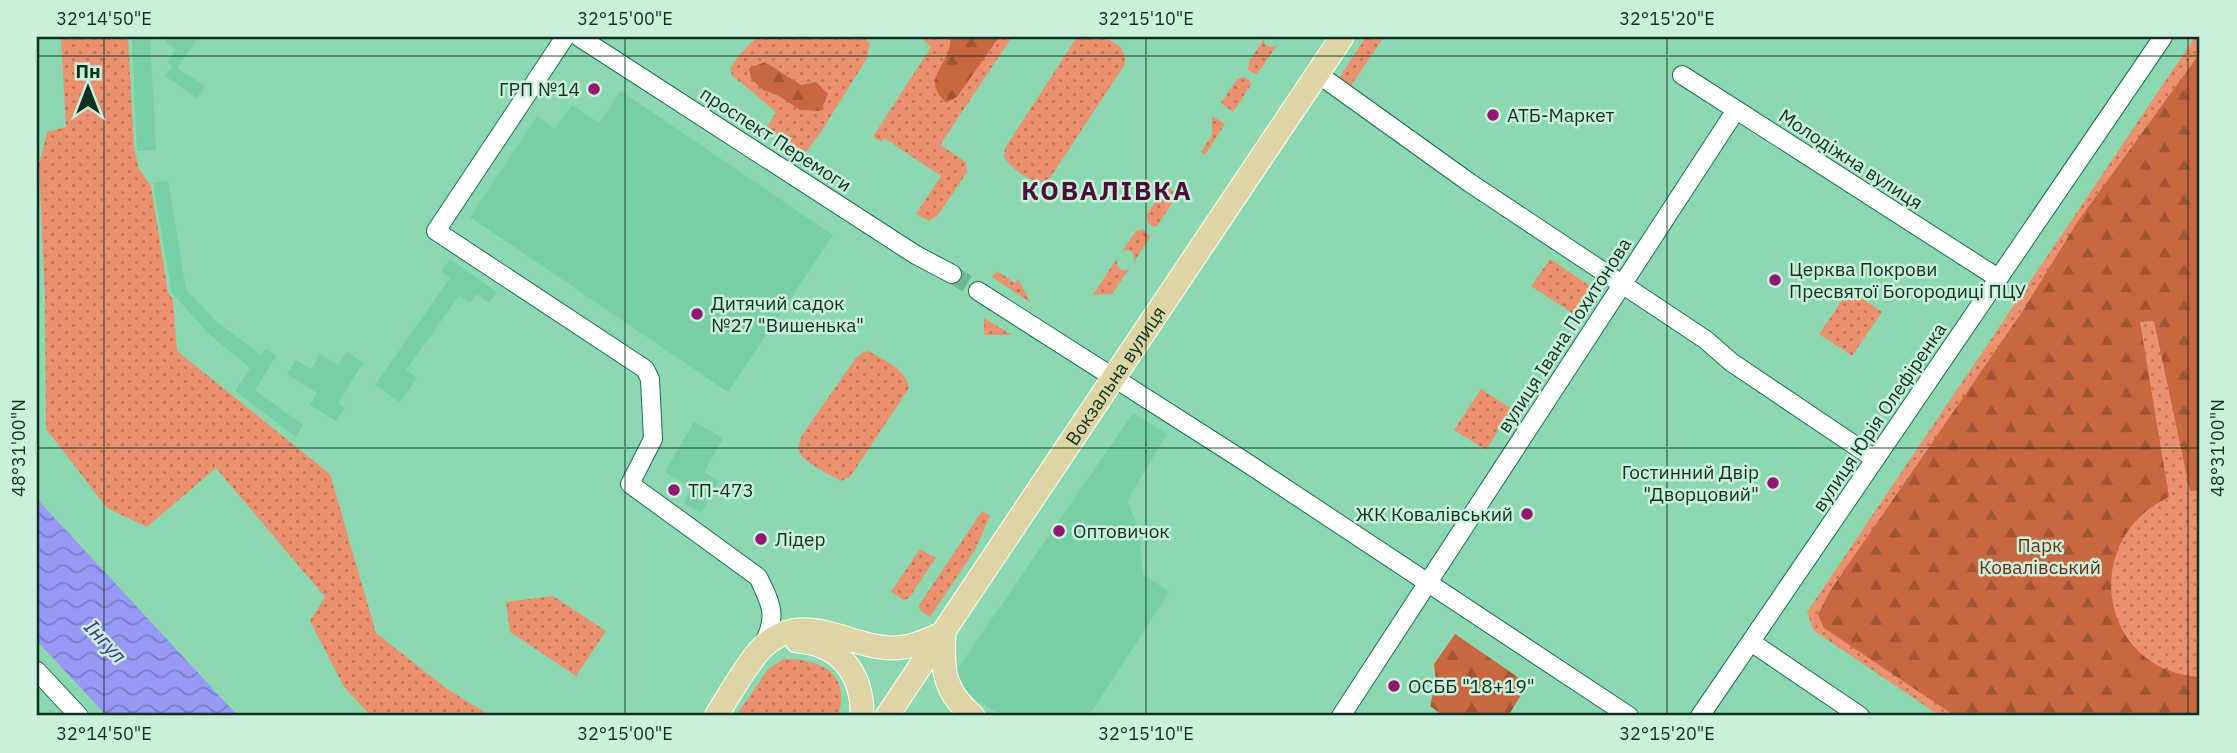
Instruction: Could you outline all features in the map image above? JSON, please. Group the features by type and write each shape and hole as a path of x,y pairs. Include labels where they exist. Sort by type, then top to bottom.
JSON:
{"main road":[{"name":"Вокзальна вулиця","path":"887,716 1342,37"},
{"path":"716,716 761,649 788,631 801,630 834,633 874,646 894,648 917,644 944,632 943,663 949,689 956,701 973,716"},
{"path":"761,649 776,643 800,641 824,647 837,655 858,681 862,695 862,716"}],"street":[{"path":"565,37 436,230 645,369 650,379 653,439 630,484 758,577 766,592 773,618 771,632 761,649"},
{"name":"проспект Перемоги","path":"579,37 905,248 952,274"},
{"name":"вулиця Юрія Олефіренка","path":"1700,716 2163,37"},
{"path":"1318,74 1470,183 1706,340 1742,369 1875,459"},
{"name":"Молодіжна вулиця","path":"1682,75 1998,278"},
{"name":"вулиця Івана Похитонова","path":"1341,716 1736,110"},
{"path":"978,291 1629,716"},
{"path":"1751,642 1860,716"},
{"path":"37,671 79,716"}],"shaded area":[{"path":"132,37 150,37 156,150 137,151"},
{"path":"168,37 198,37 177,68 205,86 197,98 165,76 172,66 167,62 176,49 165,42"},
{"name":"Дитячий садок №27 \"Вишенька\"","path":"621,91 833,235 728,392 470,217 537,116 555,129 572,105 599,123"},
{"path":"168,181 186,290 218,323 261,355 266,349 276,356 255,390 303,425 296,437 235,391 250,368 210,335 172,293 153,183"},
{"path":"450,259 497,292 489,303 477,294 470,303 459,296 406,370 417,378 400,402 375,385 450,278 441,271"},
{"path":"347,352 363,363 338,403 345,408 336,421 310,405 317,393 287,374 296,360 311,369 320,354 338,365"},
{"path":"1133,413 1167,434 1127,501 1139,529 1143,574 1169,592 1089,716 1001,716 970,695 956,671"},
{"path":"694,422 723,438 704,472 719,481 701,513 684,503 692,488 665,472"}],"green space":[{"path":"61,37 128,37 134,148 139,169 151,186 168,292 173,300 177,351 330,474 376,633 447,689 491,716 371,716 344,687 310,621 325,597 216,468 147,527 107,508 46,429 45,298 39,165 47,132 66,127"},
{"path":"757,37 863,37 870,43 867,58 805,153 767,127 776,112 732,76 730,68"},
{"path":"920,37 1012,37 940,145 966,162 967,172 938,215 929,221 916,214 941,176 884,138 881,142 874,138 931,47"},
{"path":"950,37 999,37 957,97 946,103 938,94 935,85 950,47"},
{"path":"1077,37 1109,40 1121,48 1125,64 1050,178 1042,182 1035,181 1006,160 1005,148"},
{"path":"1265,37 1264,42 1267,45 1277,45 1255,74 1248,70 1249,62"},
{"path":"1366,37 1384,37 1350,87 1339,78"},
{"name":"Парк Ковалівський","path":"2195,37 2200,37 2200,716 1940,716 1813,630 1807,612"},
{"name":"Парк Ковалівський","path":"2200,53 2200,490 2190,491 2154,321 2140,322 2169,497 2140,517 2121,542 2112,571 2112,601 2122,629 2140,652 2166,669 2200,677 2200,716 1955,716 1824,628 1818,614 1830,591 2022,312 2078,221"},
{"path":"765,62 801,85 816,82 828,94 821,111 800,110 779,96 763,90 751,78 749,68"},
{"path":"1244,77 1251,85 1233,112 1221,103 1237,79"},
{"path":"1212,116 1225,124 1205,155 1201,152 1212,135"},
{"path":"1166,186 1178,194 1157,226 1153,227 1148,223 1146,215"},
{"path":"1143,229 1150,237 1134,262 1131,251 1125,250 1121,253 1136,231"},
{"path":"1117,258 1120,269 1124,271 1130,268 1112,294 1093,295"},
{"path":"1550,259 1593,288 1575,315 1531,286"},
{"path":"997,271 1015,283 1018,279 1031,303 992,277"},
{"path":"1849,290 1882,312 1852,356 1819,334"},
{"path":"984,318 1012,335 984,335"},
{"path":"868,351 899,370 909,388 850,477 841,481 806,460 799,452 799,446 802,435 855,359"},
{"path":"1481,389 1512,409 1486,450 1454,430"},
{"path":"982,511 990,516 975,550 930,617 920,610 919,605"},
{"path":"920,549 936,558 909,598 904,600 891,592"},
{"path":"553,596 606,631 576,676 510,632 506,602"},
{"path":"1455,634 1528,684 1508,716 1444,716 1430,706 1436,681 1434,664"},
{"path":"784,659 810,662 830,671 841,689 838,716 736,716 768,669"}],"water":[{"name":"Інгул","path":"37,499 238,716 107,716 37,641"}],"tunnel":[{"path":"952,274 978,291"}],"place":[{"name":"ГРП №14","path":"594,89"},
{"name":"АТБ-Маркет","path":"1493,115"},
{"name":"Церква Покрови Пресвятої Богородиці ПЦУ","path":"1775,280"},
{"name":"Дитячий садок №27 \"Вишенька\"","path":"697,314"},
{"name":"Гостинний Двір \"Дворцовий\"","path":"1773,483"},
{"name":"ТП-473","path":"674,490"},
{"name":"ЖК Ковалівський","path":"1527,514"},
{"name":"Оптовичок","path":"1059,531"},
{"name":"Лідер","path":"761,539"},
{"name":"ОСББ \"18+19\"","path":"1394,686"}],"district":[{"name":"КОВАЛІВКА","path":"1107,190"}]}
